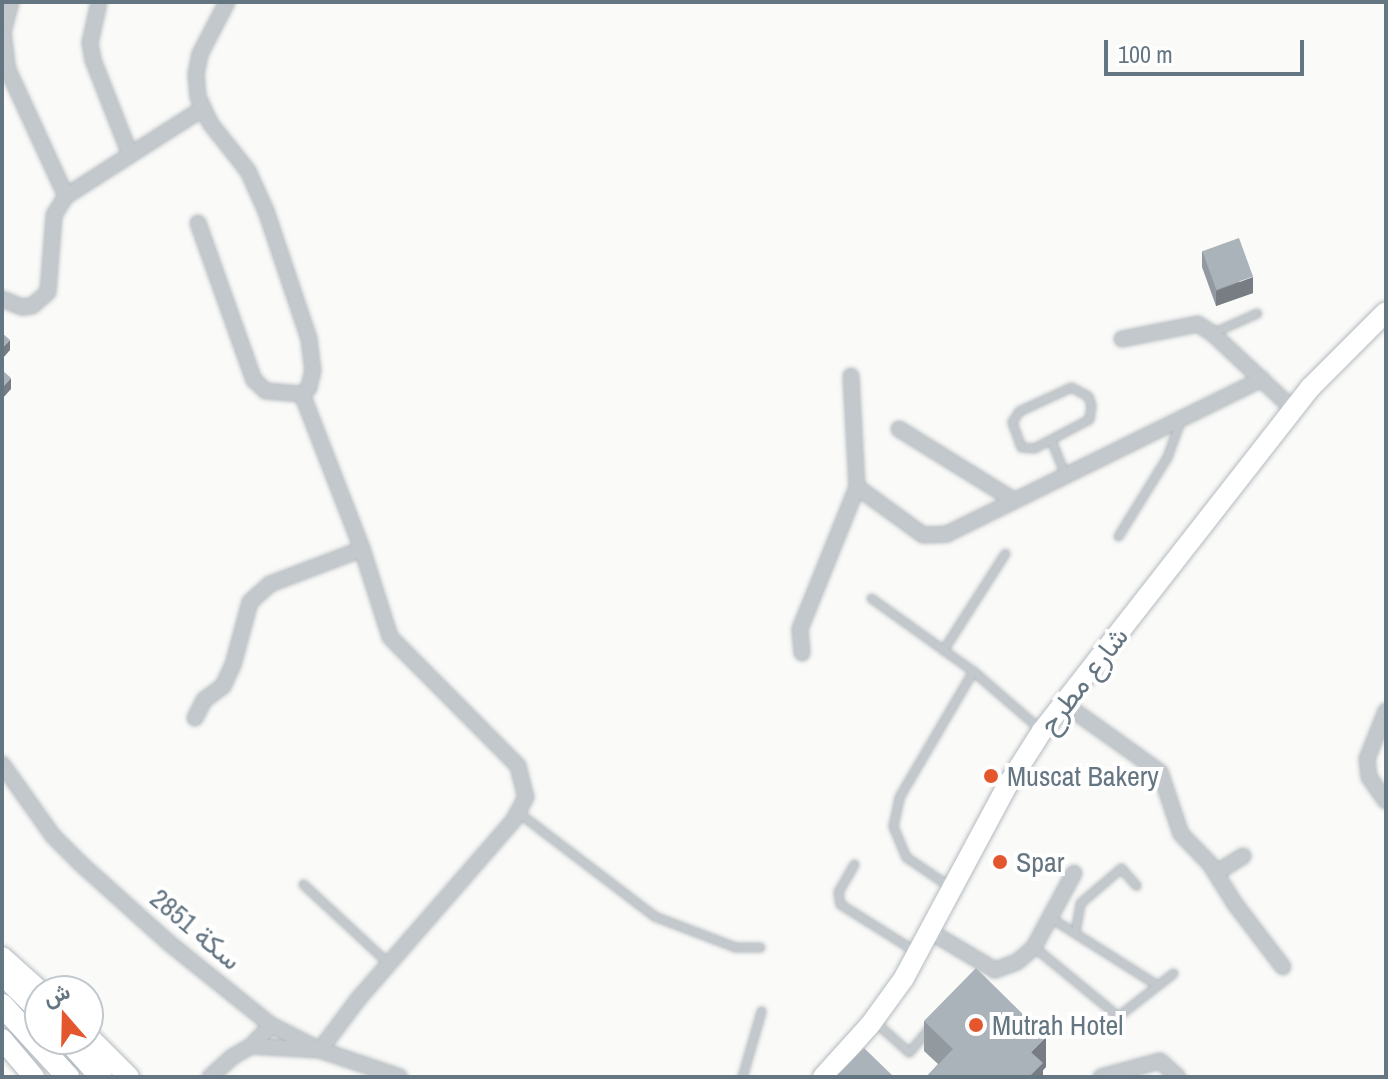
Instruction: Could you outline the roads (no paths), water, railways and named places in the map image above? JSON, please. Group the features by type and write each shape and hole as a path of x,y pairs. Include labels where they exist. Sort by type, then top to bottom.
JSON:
{"main road":[{"name":"شارع مطرح","path":"823,1077 870,1025 920,953 1007,786 1042,731 1293,409 1346,349 1386,312"},
{"name":"شارع مطرح","path":"841,1077 882,1028 941,938 1025,780 1073,710 1317,394 1386,329"},
{"path":"2,957 24,977"},
{"path":"2,965 24,995"},
{"path":"2,1007 52,1077"},
{"path":"2,1007 68,1077"},
{"path":"2,1039 34,1077"},
{"path":"104,1052 129,1077"},
{"path":"81,1055 101,1077"}],"street":[{"path":"11,2 3,32 8,70 66,196"},
{"path":"99,2 93,16 92,52 98,78 129,152"},
{"path":"198,223 254,380 266,391 302,394 309,388 313,370 309,339 266,211 248,171 202,109 196,86 200,54 227,2"},
{"path":"2,299 22,307 32,306 48,292 54,215 66,196 129,152 202,109"},
{"path":"1122,339 1198,324 1212,333 1293,409"},
{"path":"802,653 800,629 857,487 851,376"},
{"path":"857,487 923,535 947,534 1012,499 1262,379"},
{"path":"251,1046 320,1050 389,964 519,813 526,797 518,766 399,650 390,637 362,549 302,394"},
{"path":"899,429 1012,499"},
{"path":"195,718 204,700 223,686 233,665 250,602 270,584 362,549"},
{"path":"1073,710 1160,772 1181,834 1216,873 1283,967"},
{"path":"1386,711 1367,759 1369,777 1386,801"},
{"name":"سكة 2851","path":"2,764 53,836 81,864 169,943 271,1025 320,1050 400,1077"},
{"path":"1216,873 1243,856"},
{"path":"941,938 995,970 1017,962 1034,947 1074,873"},
{"path":"210,1077 232,1057 251,1046 271,1025"},
{"path":"1101,1077 1160,1061 1178,1077"}],"lane":[{"path":"1212,333 1257,313"},
{"path":"1071,387 1088,396 1089,419 1051,440 1034,448 1021,447 1012,422 1019,411 1071,387"},
{"path":"1118,536 1167,457 1181,420"},
{"path":"1051,440 1065,474"},
{"path":"943,650 1005,553"},
{"path":"871,598 973,671 1042,731"},
{"path":"953,889 906,857 893,826 899,797 973,671"},
{"path":"519,813 654,916 735,947 760,947"},
{"path":"854,864 838,892 840,904 920,953"},
{"path":"1075,932 1080,903 1121,868 1136,885"},
{"path":"303,884 389,964"},
{"path":"1051,918 1157,985"},
{"path":"1034,947 1118,1016 1173,973"},
{"path":"742,1077 761,1011"},
{"path":"882,1028 909,1052 939,1016"}],"place":[{"name":"Muscat Bakery","path":"991,776"},
{"name":"Spar","path":"1000,862"},
{"name":"Mutrah Hotel","path":"976,1025"}]}
